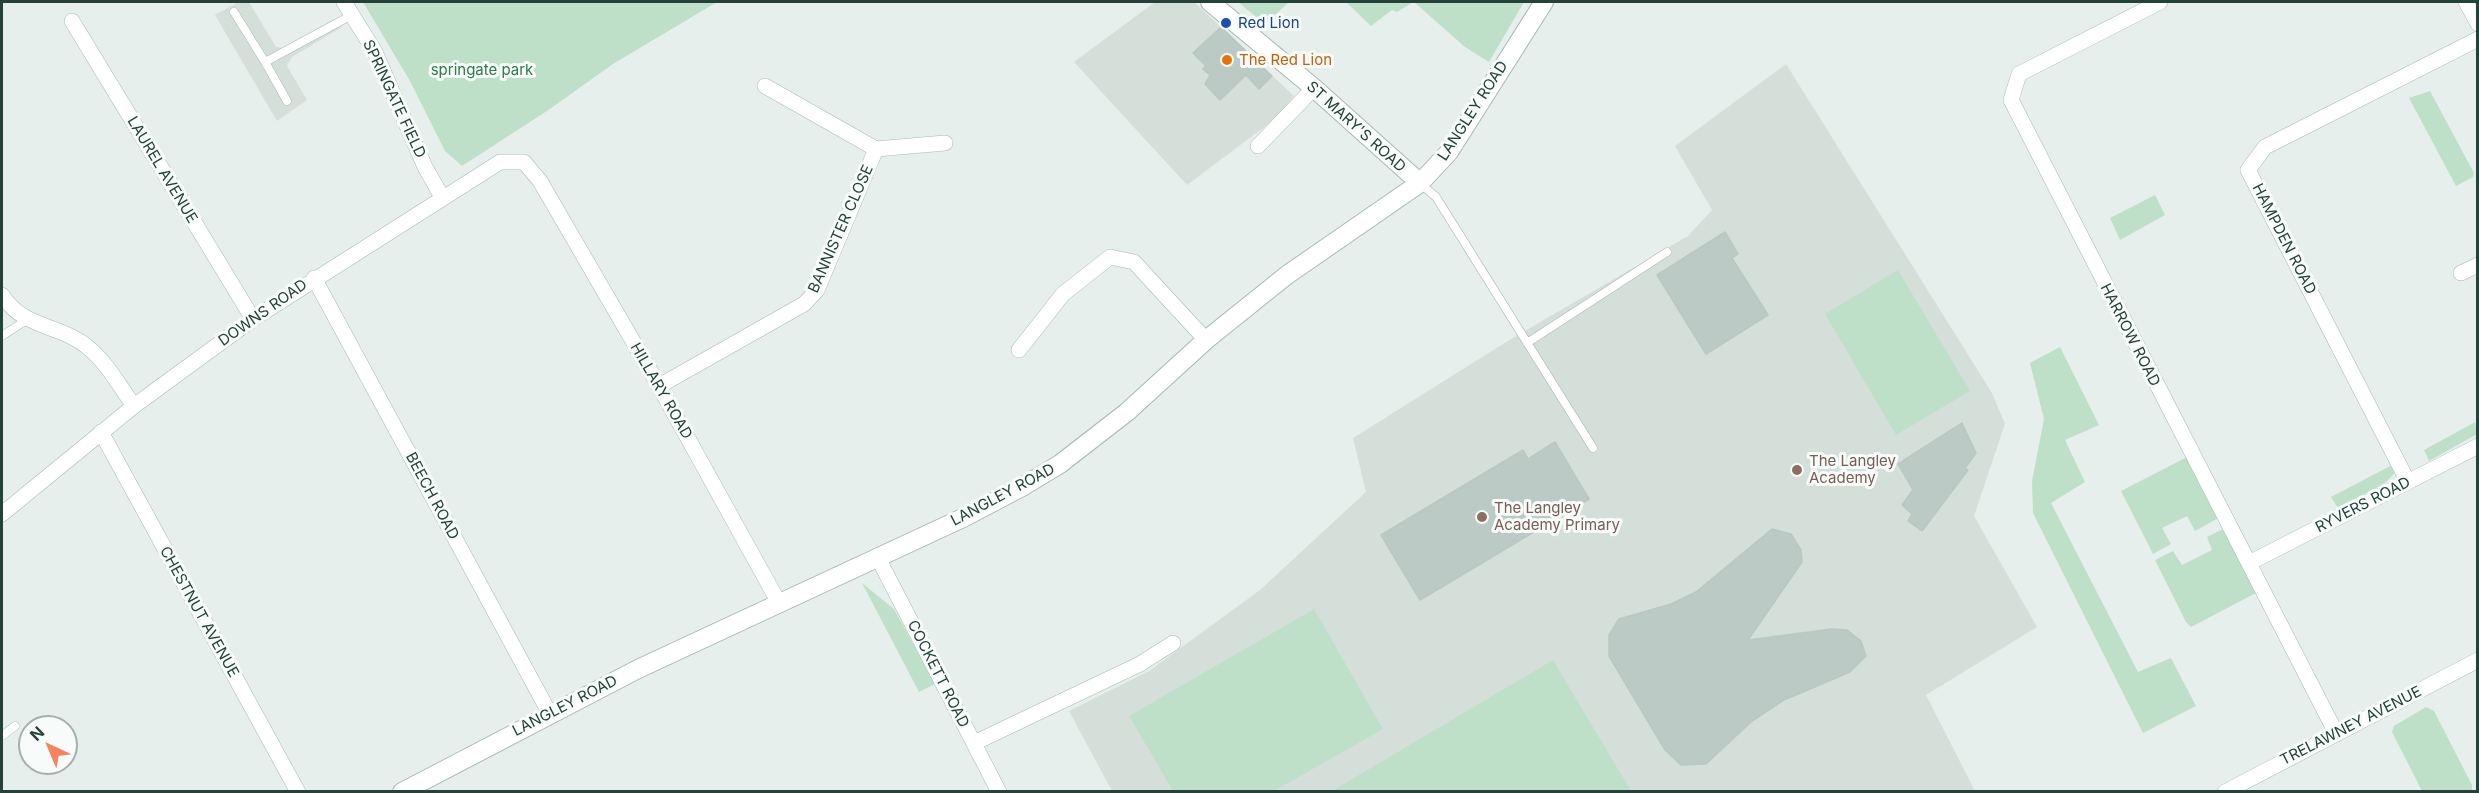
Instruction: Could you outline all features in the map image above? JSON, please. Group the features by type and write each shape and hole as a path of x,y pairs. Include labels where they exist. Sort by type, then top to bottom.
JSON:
{"street":[{"name":"ST MARY'S ROAD","path":"1210,2 1314,88 1420,183"},
{"name":"LANGLEY ROAD","path":"402,792 420,787 550,714 877,556 965,517 1022,488 1060,464 1127,412 1206,340 1287,275 1420,183 1449,152 1545,2"},
{"name":"HARROW ROAD","path":"2160,2 2019,74 2011,100 2336,733"},
{"path":"2466,2 2478,24"},
{"name":"SPRINGATE FIELD","path":"348,8 375,52 425,167 442,197"},
{"name":"LAUREL AVENUE","path":"72,21 253,319"},
{"name":"HAMPDEN ROAD","path":"2408,482 2248,170 2265,147 2478,39"},
{"name":"BANNISTER CLOSE","path":"659,386 804,304 817,290 876,149 765,86"},
{"path":"1258,146 1314,88"},
{"path":"876,149 945,143"},
{"name":"DOWNS ROAD","path":"2,514 134,406 253,319 442,197 500,162 524,162 540,181"},
{"name":"HILLARY ROAD","path":"540,181 659,386 779,603"},
{"path":"1020,350 1063,294 1110,257 1134,262 1206,340"},
{"path":"2461,273 2478,265"},
{"name":"BEECH ROAD","path":"314,278 550,714"},
{"path":"2,295 28,319 73,337 100,357 134,406"},
{"name":"CHESTNUT AVENUE","path":"101,432 298,792"},
{"name":"RYVERS ROAD","path":"2249,563 2478,446"},
{"name":"COCKETT ROAD","path":"877,556 999,792"},
{"path":"974,743 1140,664 1173,643"},
{"name":"TRELAWNEY AVENUE","path":"2225,792 2478,660"}],"lane":[{"path":"265,62 348,8"},
{"path":"234,12 287,101"},
{"path":"1420,183 1436,197 1593,448"},
{"path":"1527,343 1666,252"},
{"path":"2,336 28,319"},
{"path":"2,736 15,726"}],"shaded area":[{"path":"238,2 249,2 276,47 285,48 335,19 342,27 292,57 287,66 307,100 277,121 215,15"},
{"path":"1155,2 1194,2 1294,96 1275,119 1187,185 1074,62"},
{"name":"The Langley Academy","path":"1786,64 1992,393 2005,424 1974,516 2037,627 1926,695 1975,791 1112,791 1069,711 1149,671 1260,590 1366,492 1353,438 1511,339 1688,236 1712,210 1675,146"}],"green space":[{"name":"springate park","path":"363,2 717,2 613,64 547,111 462,166 445,151 410,81"},
{"path":"1238,2 1289,2 1265,24"},
{"path":"1346,2 1413,2 1397,12 1392,10 1371,26"},
{"path":"1414,2 1524,2 1489,62 1465,47"},
{"path":"2430,91 2474,173 2473,177 2456,186 2409,98"},
{"path":"2155,195 2165,215 2120,240 2110,218"},
{"path":"1898,270 1970,391 1896,435 1825,314"},
{"path":"2060,347 2099,425 2065,440 2085,482 2051,503 2138,672 2171,658 2196,706 2143,733 2033,513 2032,481 2044,419 2030,363"},
{"path":"2475,422 2477,434 2429,461 2424,450"},
{"path":"2187,457 2220,517 2195,531 2187,516 2162,528 2171,544 2153,554 2121,491"},
{"path":"2394,464 2394,474 2384,484 2338,508 2331,497"},
{"path":"2225,528 2256,593 2191,627 2186,622 2155,560 2173,551 2182,565 2212,550 2207,537"},
{"path":"862,583 894,609 935,684 919,692"},
{"path":"1314,609 1383,729 1274,791 1173,791 1129,716"},
{"path":"1553,660 1631,791 1332,791"},
{"path":"2426,707 2434,711 2472,785 2472,791 2422,791 2392,732 2394,726"}],"building":[{"name":"The Red Lion","path":"1221,27 1272,76 1259,89 1246,75 1220,100 1205,84 1210,75 1203,69 1206,66 1193,53"},
{"path":"1725,232 1738,254 1732,258 1768,315 1706,354 1657,275"},
{"path":"1962,423 1976,453 1965,468 1968,470 1922,531 1908,521 1912,514 1902,505 1913,490 1898,464"},
{"path":"1555,442 1589,499 1420,600 1381,535 1523,450 1528,459"},
{"path":"1772,529 1791,534 1801,550 1802,562 1748,640 1832,629 1847,630 1861,641 1866,656 1850,672 1784,700 1751,722 1706,764 1681,765 1665,750 1609,656 1609,635 1619,619 1671,604 1696,592"}],"place":[{"name":"Red Lion","path":"1226,23"},
{"name":"The Red Lion","path":"1227,60"},
{"name":"The Langley Academy","path":"1797,470"},
{"name":"The Langley Academy Primary","path":"1482,517"}]}
